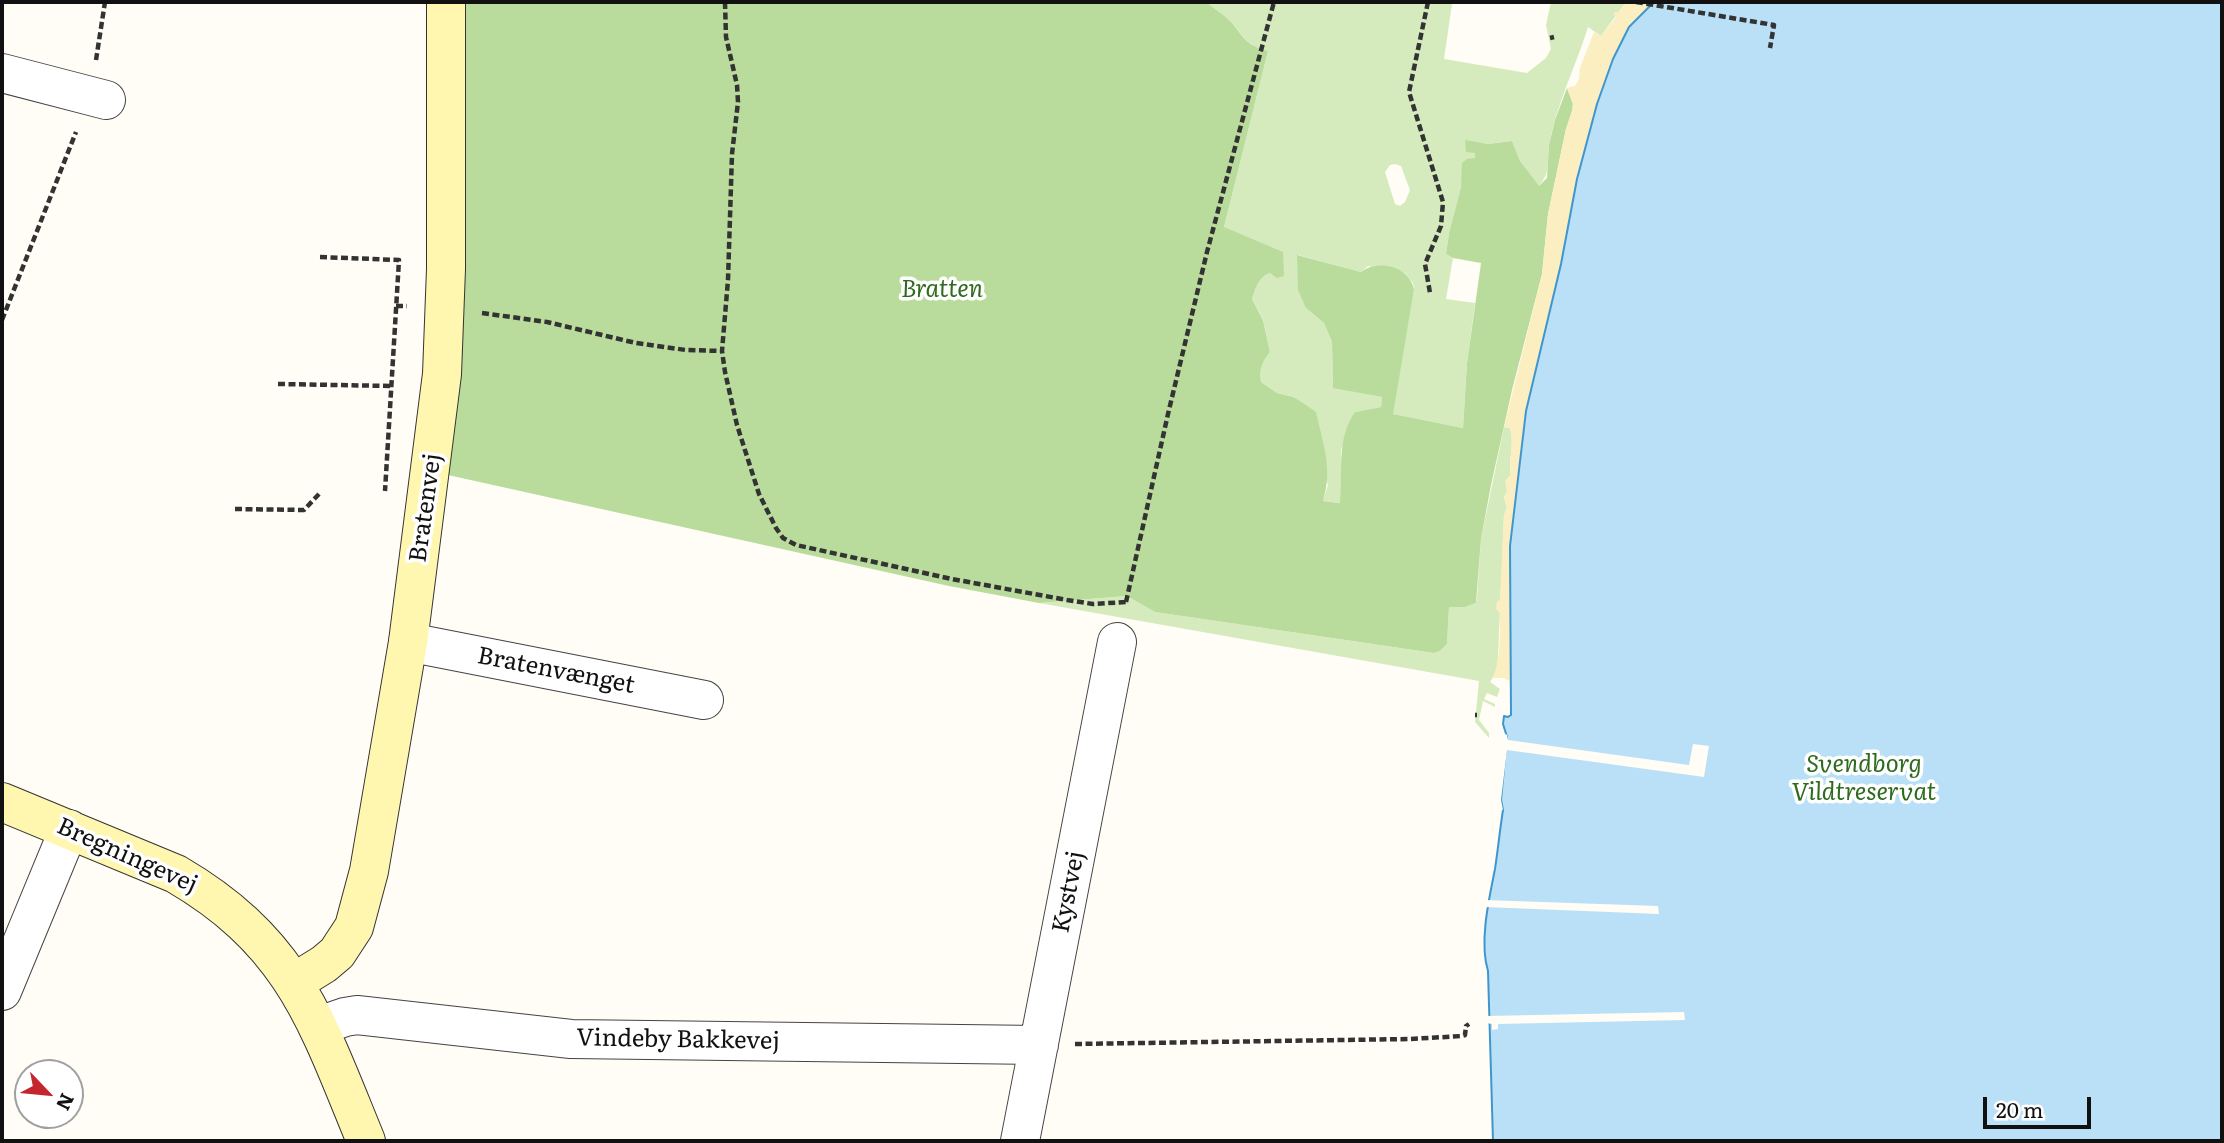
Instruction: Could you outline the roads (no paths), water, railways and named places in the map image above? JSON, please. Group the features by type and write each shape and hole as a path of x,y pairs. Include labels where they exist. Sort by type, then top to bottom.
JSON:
{"street":[{"name":"Bratenvej","path":"295,982 337,953 355,927 369,871 408,642 442,374 445,310 446,2"},
{"path":"2,73 98,98"},
{"name":"Kystvej","path":"1020,1141 1121,626"},
{"name":"Bratenvænget","path":"408,642 704,700"},
{"name":"Bregningevej","path":"2,802 176,874 200,888 248,926 268,946 295,982 319,1026 366,1141"},
{"path":"2,991 69,829"},
{"name":"Vindeby Bakkevej","path":"319,1026 357,1016 571,1040 1040,1045"}],"water":[{"name":"Svendborg Vildtreservat","path":"1654,2 2222,2 2222,1141 1493,1141 1488,971 1484,947 1503,810 1501,800 1507,737 1503,724 1504,716 1511,715 1510,546 1526,411 1561,264 1577,179 1597,104 1613,59 1629,27"}],"park label":[{"name":"Bratten","path":"942,290"}]}
